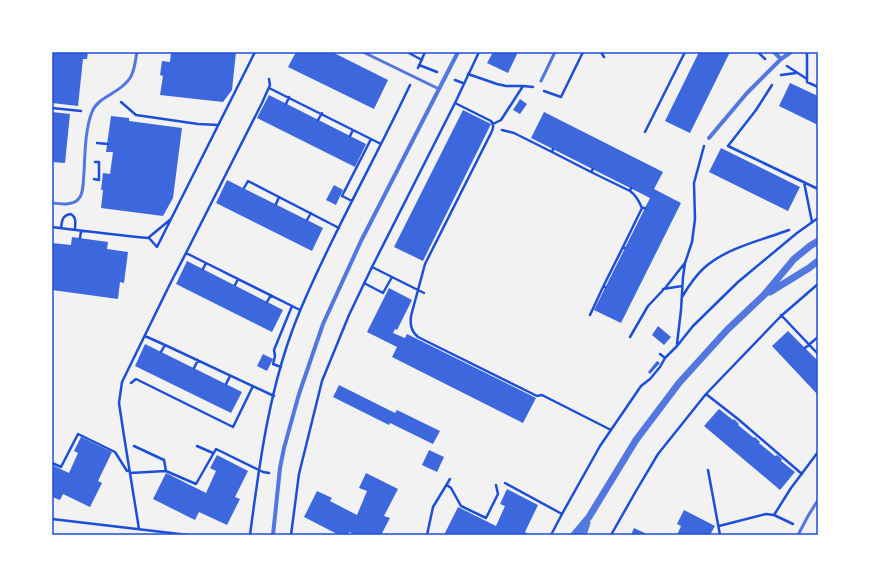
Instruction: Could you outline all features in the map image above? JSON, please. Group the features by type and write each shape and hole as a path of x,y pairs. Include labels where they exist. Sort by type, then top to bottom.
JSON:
{"street":[{"path":"272,535 279,474 284,448 299,394 323,324 361,242 458,52"},
{"path":"774,52 781,59"},
{"path":"709,138 748,93 781,59 791,52"},
{"path":"574,535 589,517 636,440 679,383 728,330 764,295 794,259 818,241"},
{"path":"764,295 818,261"},
{"path":"583,535 589,517"}],"lane":[{"path":"52,203 71,203 77,201 81,196 87,139 92,112 97,104 122,88 127,83 131,77 137,52"},
{"path":"363,52 439,89"},
{"path":"541,81 555,52"},
{"path":"798,535 818,500"}],"path":[{"path":"52,227 148,238 157,247 255,52"},
{"path":"407,52 422,60"},
{"path":"291,535 299,474 322,381 364,283 455,103 479,52"},
{"path":"601,52 604,57"},
{"path":"645,132 685,52"},
{"path":"801,56 806,52 807,79"},
{"path":"781,59 786,66 807,79 807,82 818,87"},
{"path":"786,66 791,62"},
{"path":"781,71 778,75 797,73"},
{"path":"468,74 506,86 523,86"},
{"path":"139,529 120,410 120,395 123,379 269,88 269,79"},
{"path":"775,81 756,110 728,146 818,189"},
{"path":"269,88 381,144"},
{"path":"250,535 259,470 274,396 291,334 318,270 409,88"},
{"path":"286,104 289,97"},
{"path":"121,102 136,115 198,124 218,125"},
{"path":"455,103 485,117 494,125 425,264 417,290 410,323 413,331 418,337 537,396 542,395 611,430"},
{"path":"52,108 92,112"},
{"path":"318,120 322,114"},
{"path":"350,136 353,130"},
{"path":"502,130 514,133 553,151 630,190 643,208 590,315"},
{"path":"352,201 342,196 371,138"},
{"path":"677,346 685,263 692,242 695,219 694,183 705,142 709,138"},
{"path":"97,143 108,144"},
{"path":"93,179 101,180 99,162 95,162"},
{"path":"244,188 248,181 339,228"},
{"path":"804,182 812,222"},
{"path":"276,204 279,197"},
{"path":"307,220 311,213"},
{"path":"61,228 63,218 66,215 71,214 75,219 75,230"},
{"path":"551,535 600,446 641,386 650,379 665,358 693,326 738,282 797,233 818,218"},
{"path":"148,238 171,219"},
{"path":"681,298 692,281 704,267 734,250 789,230"},
{"path":"80,238 81,231"},
{"path":"186,253 300,310"},
{"path":"203,269 206,263"},
{"path":"630,337 648,306 685,263"},
{"path":"372,267 424,293"},
{"path":"364,283 384,293 392,277"},
{"path":"235,285 238,279"},
{"path":"611,535 658,454 706,394 781,316 818,284"},
{"path":"663,290 682,286"},
{"path":"267,302 271,295"},
{"path":"281,367 273,364 275,356 274,350 292,306"},
{"path":"781,316 818,354"},
{"path":"145,336 274,396"},
{"path":"806,348 818,337"},
{"path":"161,352 165,345"},
{"path":"660,354 665,358"},
{"path":"194,368 198,360"},
{"path":"226,384 230,376"},
{"path":"131,383 136,379 233,427 253,386"},
{"path":"706,394 802,474"},
{"path":"52,463 61,467 78,434 115,452 127,471 130,472 174,472 196,484 216,449 263,472 279,474"},
{"path":"134,446 164,460 166,471"},
{"path":"197,446 214,453"},
{"path":"774,514 818,452"},
{"path":"708,470 720,535"},
{"path":"427,535 432,507 450,479"},
{"path":"504,483 562,514"},
{"path":"447,485 451,488 461,506 486,518 498,494 496,485"},
{"path":"718,526 766,514 774,514 802,528"},
{"path":"52,519 188,535"}],"building":[{"path":"52,52 88,52 87,59 83,59 78,106 52,103"},
{"path":"171,52 236,52 232,90 223,102 160,95 163,76 160,75 162,61 170,62"},
{"path":"296,52 332,52 388,80 374,109 288,67"},
{"path":"493,52 518,52 508,73 487,63"},
{"path":"699,52 730,52 690,133 665,121"},
{"path":"790,83 818,96 818,125 779,106"},
{"path":"269,95 366,144 355,167 257,118"},
{"path":"520,99 527,104 520,114 513,110"},
{"path":"463,110 491,124 423,261 394,247"},
{"path":"52,112 70,114 65,163 52,162"},
{"path":"544,112 663,172 654,189 681,203 621,323 594,310 650,198 531,138"},
{"path":"111,116 129,118 129,121 182,128 173,198 163,216 101,208 103,173 110,174 113,152 106,152"},
{"path":"721,148 800,187 788,211 709,172"},
{"path":"227,180 323,228 312,251 216,203"},
{"path":"334,185 343,190 336,205 326,200"},
{"path":"72,237 108,242 107,249 128,252 124,283 120,282 118,299 52,290 52,243 71,245"},
{"path":"187,261 283,310 272,332 176,284"},
{"path":"389,288 412,300 397,330 395,329 393,333 405,338 407,334 536,398 523,423 392,357 397,347 367,332"},
{"path":"658,326 671,337 664,345 652,335"},
{"path":"788,331 818,361 818,395 772,346"},
{"path":"145,344 242,392 231,413 135,366"},
{"path":"263,354 273,359 267,371 257,366"},
{"path":"657,361 660,363 650,374 648,372"},
{"path":"339,385 395,413 397,410 440,431 433,444 390,423 389,425 333,397"},
{"path":"719,409 733,420 734,419 739,424 738,425 754,438 755,437 760,442 759,443 775,456 777,455 782,459 781,461 795,472 780,490 704,426"},
{"path":"81,437 112,452 98,481 102,483 90,507 63,494 60,500 52,497 52,465 69,473 78,453 74,451"},
{"path":"429,450 444,457 437,472 422,465"},
{"path":"217,455 248,471 235,497 240,499 227,525 199,512 195,520 153,499 166,473 206,493 216,471 210,468"},
{"path":"366,473 398,489 384,516 390,518 381,535 356,535 349,532 348,535 339,535 304,517 317,491 332,498 330,501 357,515 367,491 359,488"},
{"path":"507,489 538,505 525,532 531,535 444,535 458,507 496,526 505,506 500,504"},
{"path":"684,510 715,526 710,535 677,535 681,526 677,524"},
{"path":"634,528 649,535 631,535"}]}
